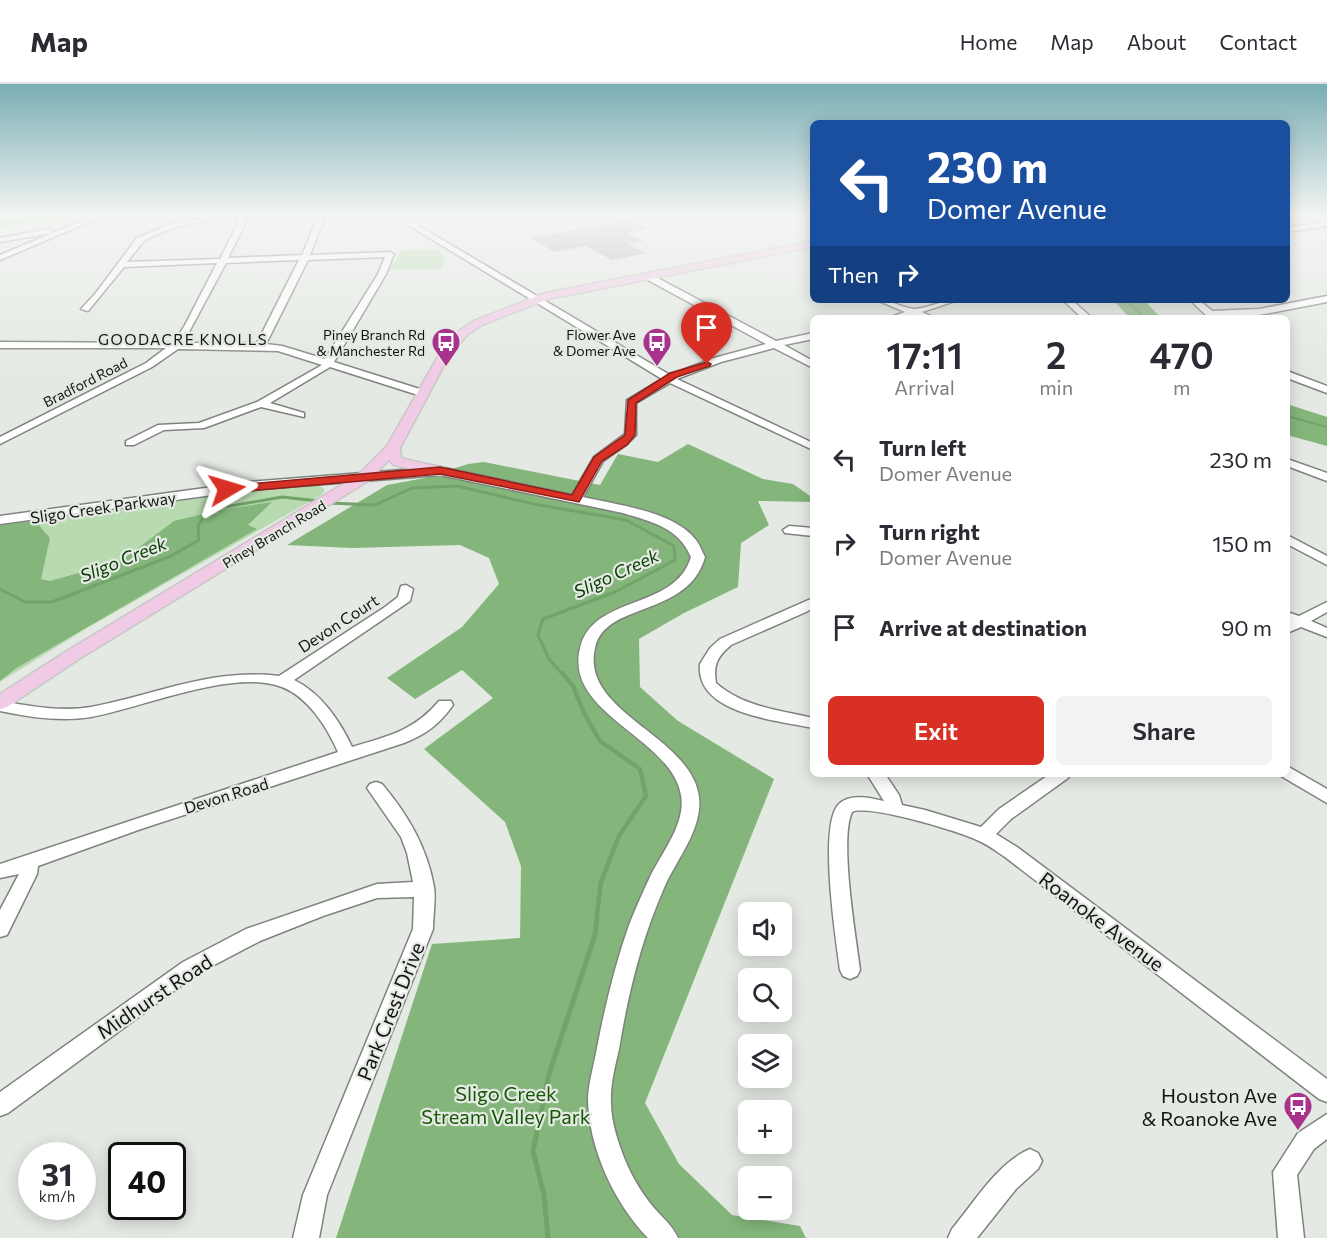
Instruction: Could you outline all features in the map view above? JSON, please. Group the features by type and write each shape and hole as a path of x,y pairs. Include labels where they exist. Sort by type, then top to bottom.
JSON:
{"main road":[{"name":"Piney Branch Road","path":"0,705 73,655 342,493 363,478 393,448 444,355 464,332 493,315 536,299 700,268"},
{"path":"393,448 394,458 399,462 440,471"}],"street":[{"path":"85,309 98,296 118,268"},
{"name":"Bradford Road","path":"0,441 149,365 178,344 219,268"},
{"path":"260,346 300,268"},
{"path":"130,443 162,427 200,426 261,404 325,368 384,268"},
{"path":"483,268 668,378 810,446"},
{"path":"650,277 810,362"},
{"path":"1224,315 1259,312 1327,299"},
{"path":"888,303 922,315"},
{"path":"904,315 944,303"},
{"path":"1070,303 1084,315"},
{"path":"1197,303 1211,315"},
{"path":"576,499 598,459 630,435 631,402 668,378 687,370 810,337"},
{"path":"0,345 178,344 279,348 422,393"},
{"path":"1290,377 1327,390"},
{"path":"261,404 300,415"},
{"path":"1290,463 1327,477"},
{"name":"Sligo Creek Parkway","path":"0,520 249,486 440,471 576,499 656,519 678,530 691,542 698,557 692,576 673,592 600,627 587,647 586,668 595,689 615,712 663,752 682,774 690,795 688,814 677,844 655,885 620,984 601,1085 600,1110 609,1155 632,1200 647,1221 665,1238"},
{"path":"789,530 810,532"},
{"path":"1290,541 1327,561"},
{"name":"Devon Court","path":"282,681 390,610 405,598 406,589"},
{"path":"810,604 789,616 727,640 716,648 706,664 709,686 723,698 739,706 810,722"},
{"path":"1294,619 1327,606"},
{"path":"1294,619 1327,633"},
{"path":"0,705 36,713 73,714 91,712 212,682 247,679 282,681 317,705 343,742 347,754"},
{"name":"Devon Road","path":"0,871 73,843 304,771 347,754 391,741 425,726 445,705"},
{"path":"1290,774 1327,797"},
{"path":"877,777 889,792 894,802 894,810"},
{"path":"984,835 1005,814 1058,777"},
{"name":"Park Crest Drive","path":"306,1238 315,1195 423,929 425,889 412,839 399,815 376,788"},
{"name":"Roanoke Avenue","path":"850,970 837,841 840,813 847,806 861,803 925,816 984,835 1011,852 1327,1092"},
{"path":"0,929 28,874 29,861"},
{"name":"Midhurst Road","path":"0,1105 190,968 253,935 378,891 425,889"},
{"path":"1291,1238 1285,1172 1306,1141 1327,1125"},
{"path":"961,1238 1007,1181 1030,1161"}],"green space":[{"path":"391,268 441,268 441,269 390,270"},
{"path":"1116,303 1147,303 1158,315 1127,315"},
{"path":"1290,405 1327,417 1327,446 1290,436"},
{"name":"Sligo Creek Stream Valley Park","path":"688,444 763,479 793,484 810,496 810,502 758,501 769,525 741,543 738,587 684,613 639,639 640,687 678,721 774,779 645,1103 679,1164 732,1215 738,1216 738,1220 763,1220 800,1226 806,1238 336,1238 432,944 520,938 521,866 505,822 424,749 493,698 462,670 415,699 387,678 462,627 499,584 489,558 460,545 352,548 287,545 387,485 425,478 468,464 484,462 600,485 618,454 658,462"},
{"path":"269,486 320,486 325,490 321,495 89,627 0,682 0,522"},
{"path":"272,502 248,525 257,529 15,669 0,681 0,525 35,521 50,538 41,579 50,581 121,561 174,521 220,510"}],"waterway":[{"path":"1129,303 1141,315"},
{"path":"1290,417 1327,427"},
{"name":"Sligo Creek","path":"329,503 375,505 412,488 457,486 534,504 626,520 674,546 675,560 615,592 543,619 538,635 549,659 563,675"},
{"name":"Sligo Creek","path":"0,589 25,602 52,602 171,556 199,540 198,526 208,510 282,497 319,501"},
{"name":"Sligo Creek","path":"562,673 573,686 584,713 600,741 640,769 646,796 619,836 601,882 596,922"},
{"name":"Sligo Creek","path":"548,1238 544,1195 533,1151 549,1074 595,935 597,920"}],"place":[{"name":"Piney Branch Rd & Manchester Rd","path":"446,368"},
{"name":"Flower Ave & Domer Ave","path":"657,368"},
{"name":"Houston Ave & Roanoke Ave","path":"1298,1132"}],"district":[{"name":"GOODACRE KNOLLS","path":"183,339"}],"route":[{"path":"227,489 440,471 576,499 598,459 630,435 631,402 673,375 707,364"}]}
